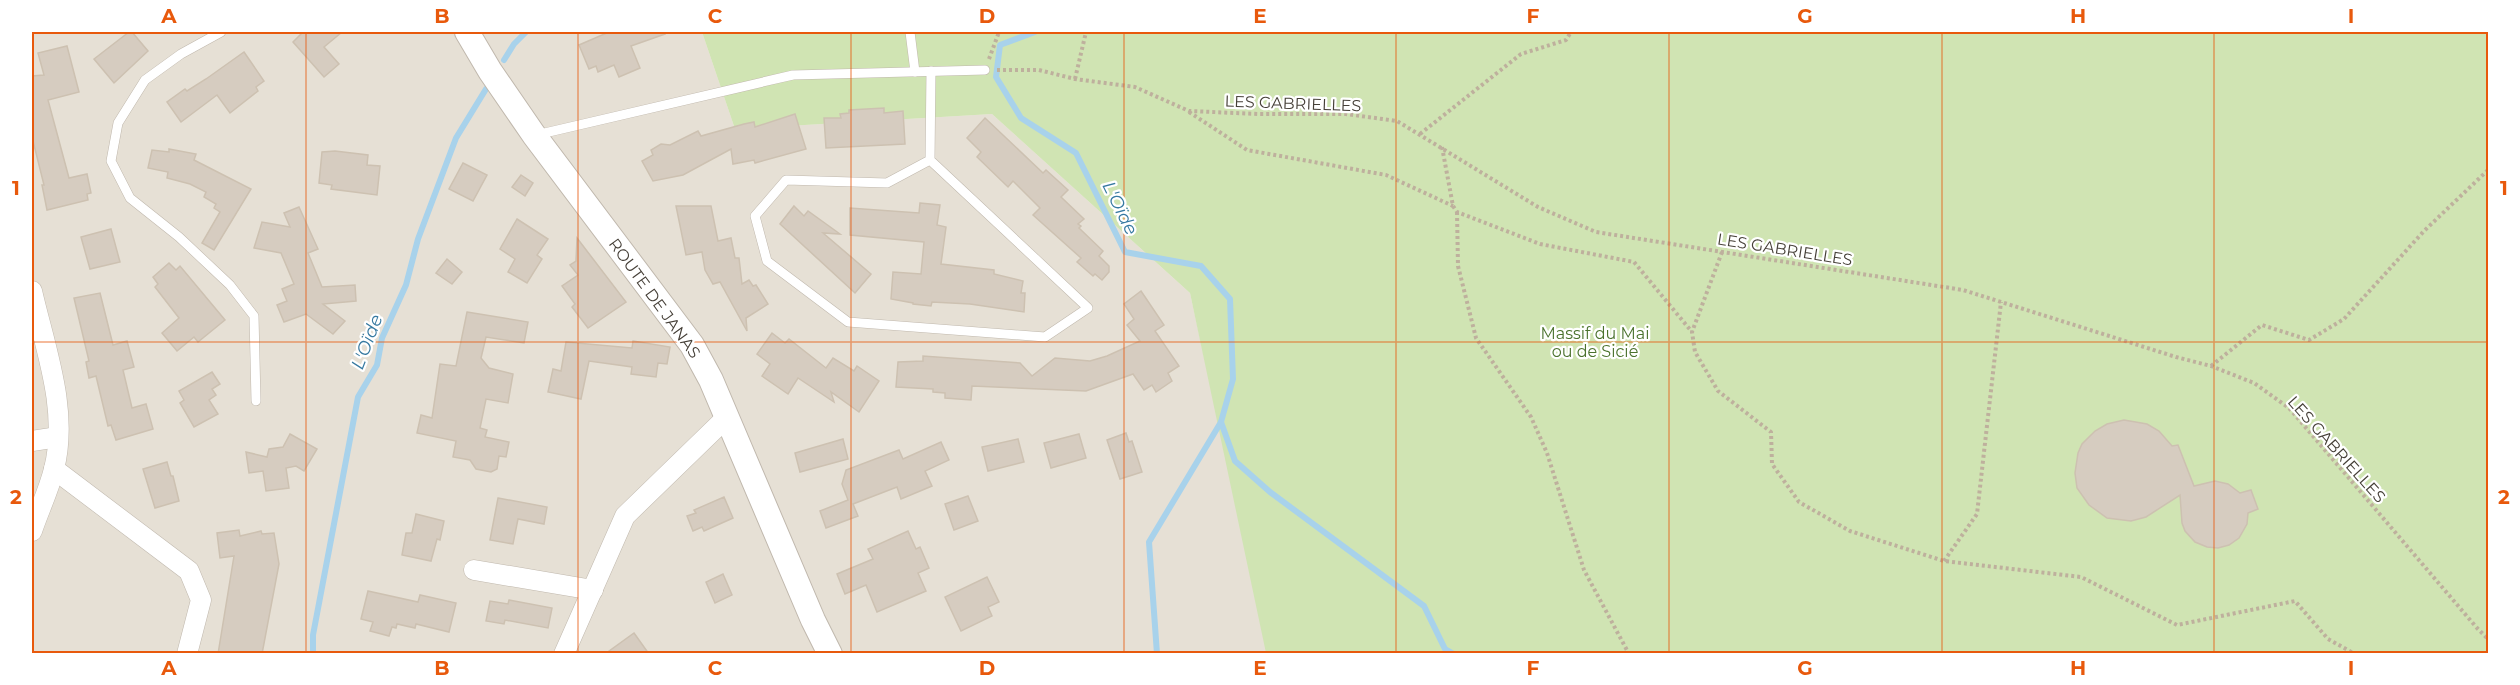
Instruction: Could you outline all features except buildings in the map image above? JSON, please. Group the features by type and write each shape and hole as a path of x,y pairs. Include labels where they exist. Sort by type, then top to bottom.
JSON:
{"street":[{"name":"ROUTE DE JANAS","path":"467,32 490,72 534,135 692,345 727,417 813,620 830,654"},
{"path":"32,291 58,400 58,437 54,469 32,531"},
{"path":"564,654 626,516 727,417"},
{"path":"32,441 58,437"},
{"path":"54,469 189,571 201,600 187,654"},
{"path":"474,570 593,590"}],"lane":[{"path":"221,32 181,54 146,80 118,123 111,161 130,198 179,237 230,285 255,316 256,401"},
{"path":"910,32 915,72"},
{"path":"534,135 793,75 985,70"},
{"path":"930,160 887,183 786,180 755,216 767,261 848,322 1045,337 1088,308 930,160 931,71"}],"path":[{"path":"985,70 999,32"},
{"path":"1076,79 1086,32"},
{"path":"1420,134 1521,54 1566,40 1571,32"},
{"name":"LES GABRIELLES","path":"985,70 1039,70 1076,79 1135,87 1189,111 1346,114 1397,122 1442,147 1538,207 1596,232 1963,290 2211,366 2254,383 2289,408 2488,639"},
{"path":"1189,111 1247,150 1386,175 1453,206"},
{"path":"1442,147 1453,206 1457,212 1458,266 1476,338 1531,417 1547,453 1584,570 1629,654"},
{"path":"2211,366 2262,325 2309,340 2344,319 2424,231 2488,170"},
{"path":"1457,212 1540,244 1634,262 1692,332"},
{"path":"1722,252 1692,332 1695,351 1718,391 1771,432 1772,464 1799,502 1850,531 1944,561 2081,577 2177,625 2295,601 2328,639 2355,654"},
{"path":"1944,561 1977,514 2001,302"}],"shaded area":[{"path":"32,32 702,32 735,129 992,114 1190,293 1269,653 32,653"}],"green space":[{"name":"Massif du Mai ou de Sicié","path":"702,32 2488,32 2488,653 1266,653 1190,293 992,114 735,129"}],"waterway":[{"name":"L'Oïde","path":"504,60 514,44 526,32"},
{"name":"L'Oïde","path":"1035,32 1000,45 996,77 1021,118 1076,153 1125,252 1201,266 1230,299 1233,379 1221,422 1149,542 1157,654"},
{"name":"L'Oïde","path":"313,654 313,635 358,397 377,365 382,338 406,285 418,239 456,138 486,89"},
{"name":"L'Oïde","path":"1221,422 1235,461 1270,492 1424,606 1445,649 1454,654"}]}
